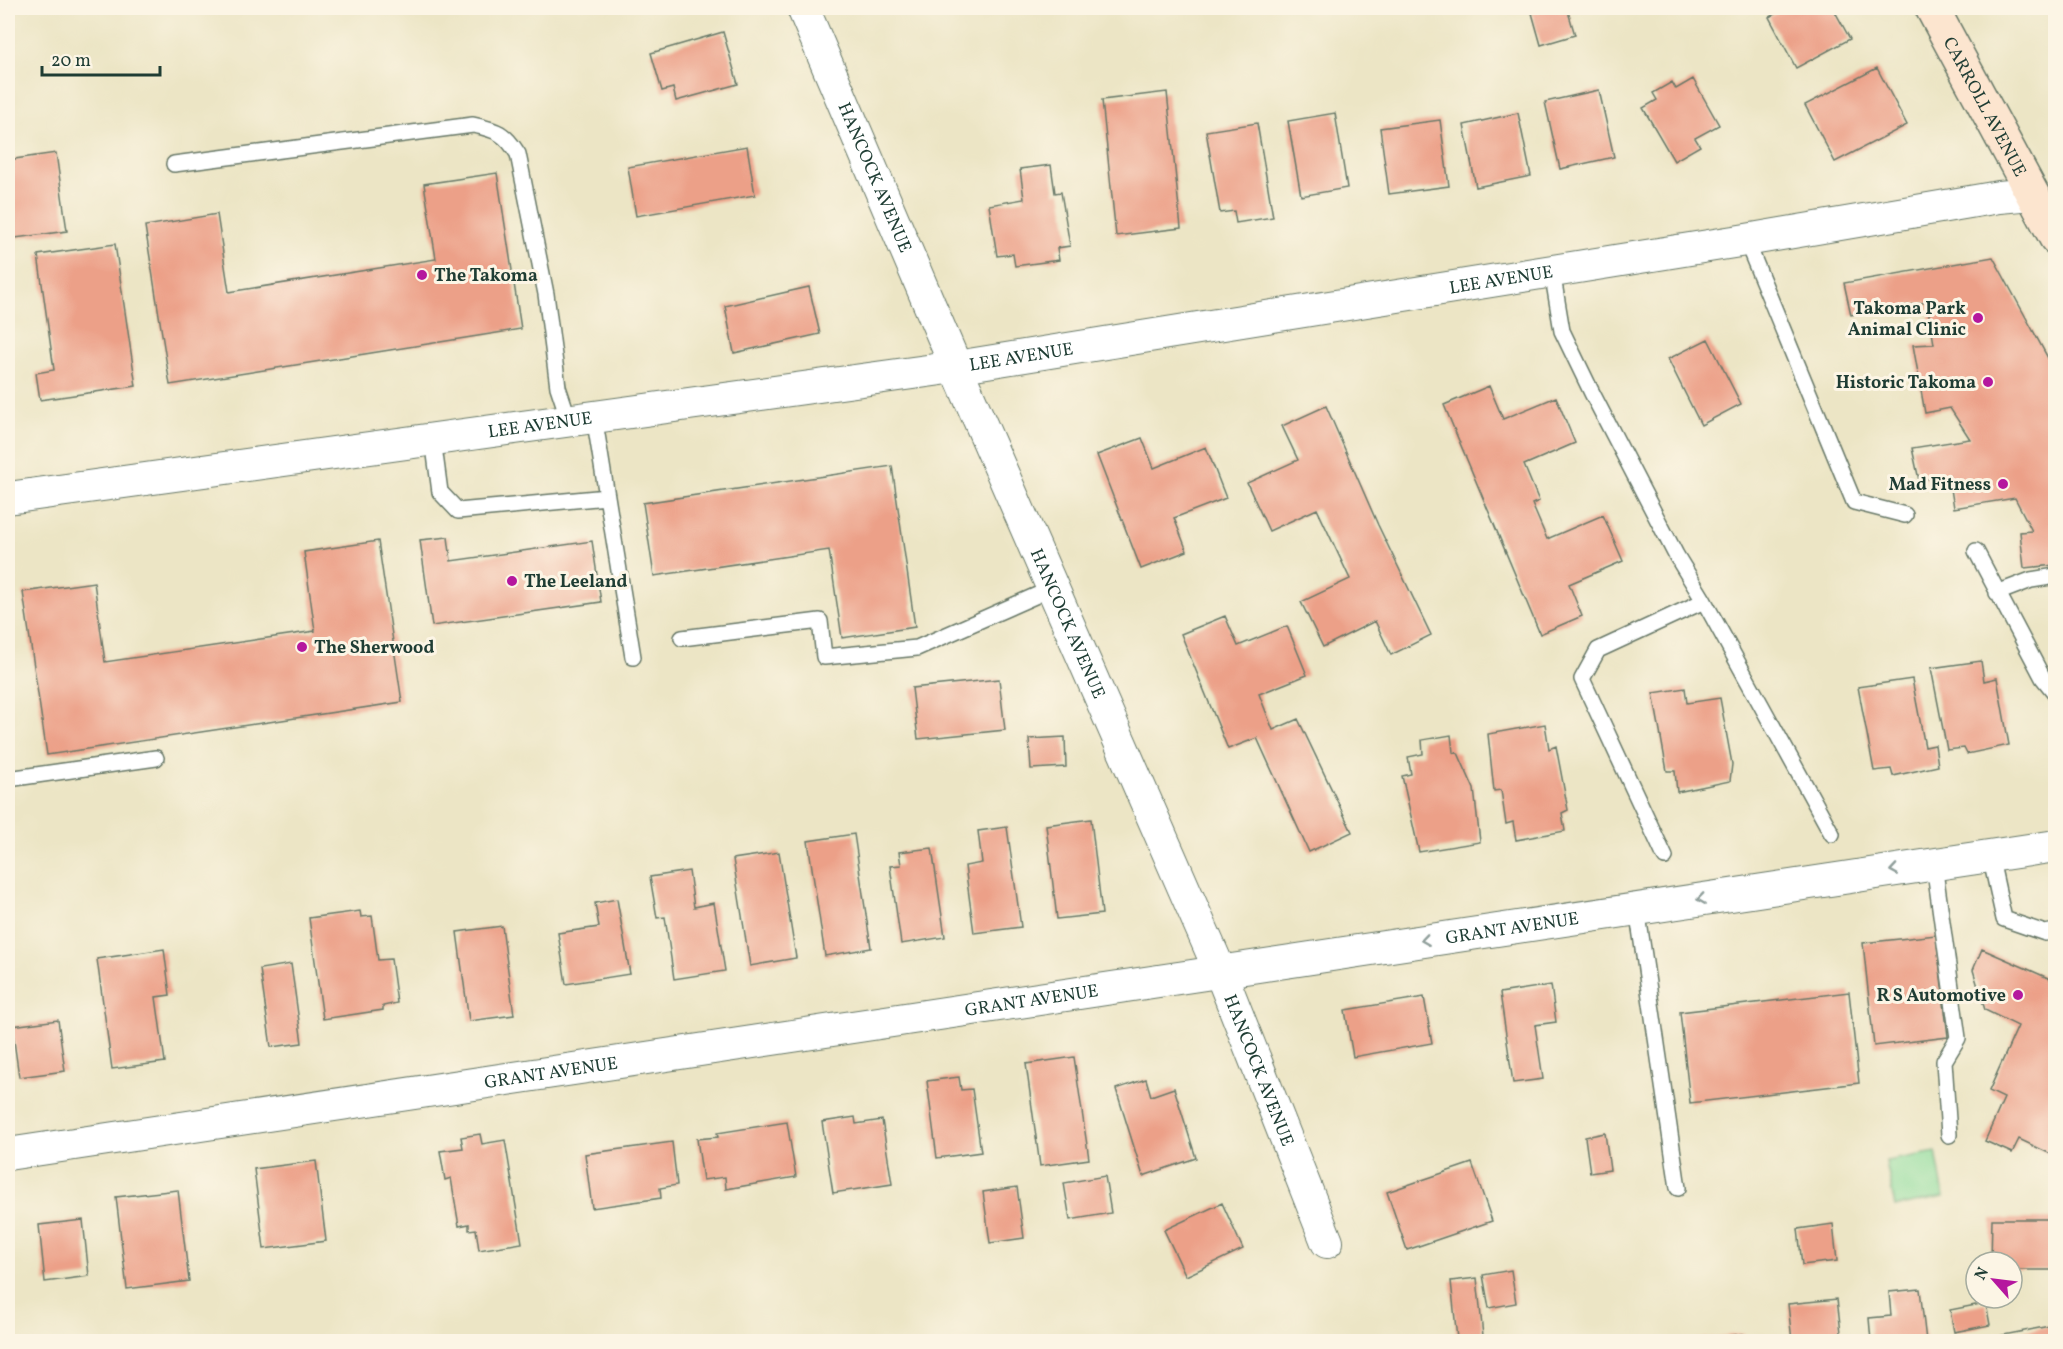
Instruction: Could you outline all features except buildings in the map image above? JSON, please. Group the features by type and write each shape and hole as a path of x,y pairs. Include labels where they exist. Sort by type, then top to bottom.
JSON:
{"main road":[{"name":"CARROLL AVENUE","path":"1932,8 2055,238"}],"street":[{"name":"HANCOCK AVENUE","path":"803,8 956,368 1220,970 1327,1242"},
{"name":"LEE AVENUE","path":"8,498 956,368 1999,197 2032,194"},
{"name":"GRANT AVENUE","path":"8,1154 2055,846"}],"lane":[{"path":"174,164 474,125 497,130 510,141 518,154 546,294 558,387 581,418 607,497 633,657"},
{"path":"1746,240 1854,502 1905,515"},
{"path":"1552,271 1562,331 1676,555 1704,601 1832,834"},
{"path":"433,439 440,492 458,511 607,497"},
{"path":"1976,551 2043,678 2055,694"},
{"path":"1997,593 2031,580 2055,576"},
{"path":"682,638 820,621 824,657 916,648 1053,588"},
{"path":"1665,857 1582,679 1598,650 1704,601"},
{"path":"8,779 156,758"},
{"path":"1990,855 2004,919 2045,933 2055,931"},
{"path":"1934,864 1958,1038 1944,1061 1949,1135"},
{"path":"1637,908 1678,1188"}],"green space":[{"path":"1936,1152 1944,1197 1895,1207 1886,1161"}],"place":[{"name":"The Takoma","path":"422,275"},
{"name":"Takoma Park Animal Clinic","path":"1978,318"},
{"name":"Historic Takoma","path":"1988,382"},
{"name":"Mad Fitness","path":"2003,484"},
{"name":"The Leeland","path":"512,581"},
{"name":"The Sherwood","path":"302,647"},
{"name":"R S Automotive","path":"2018,995"}]}
